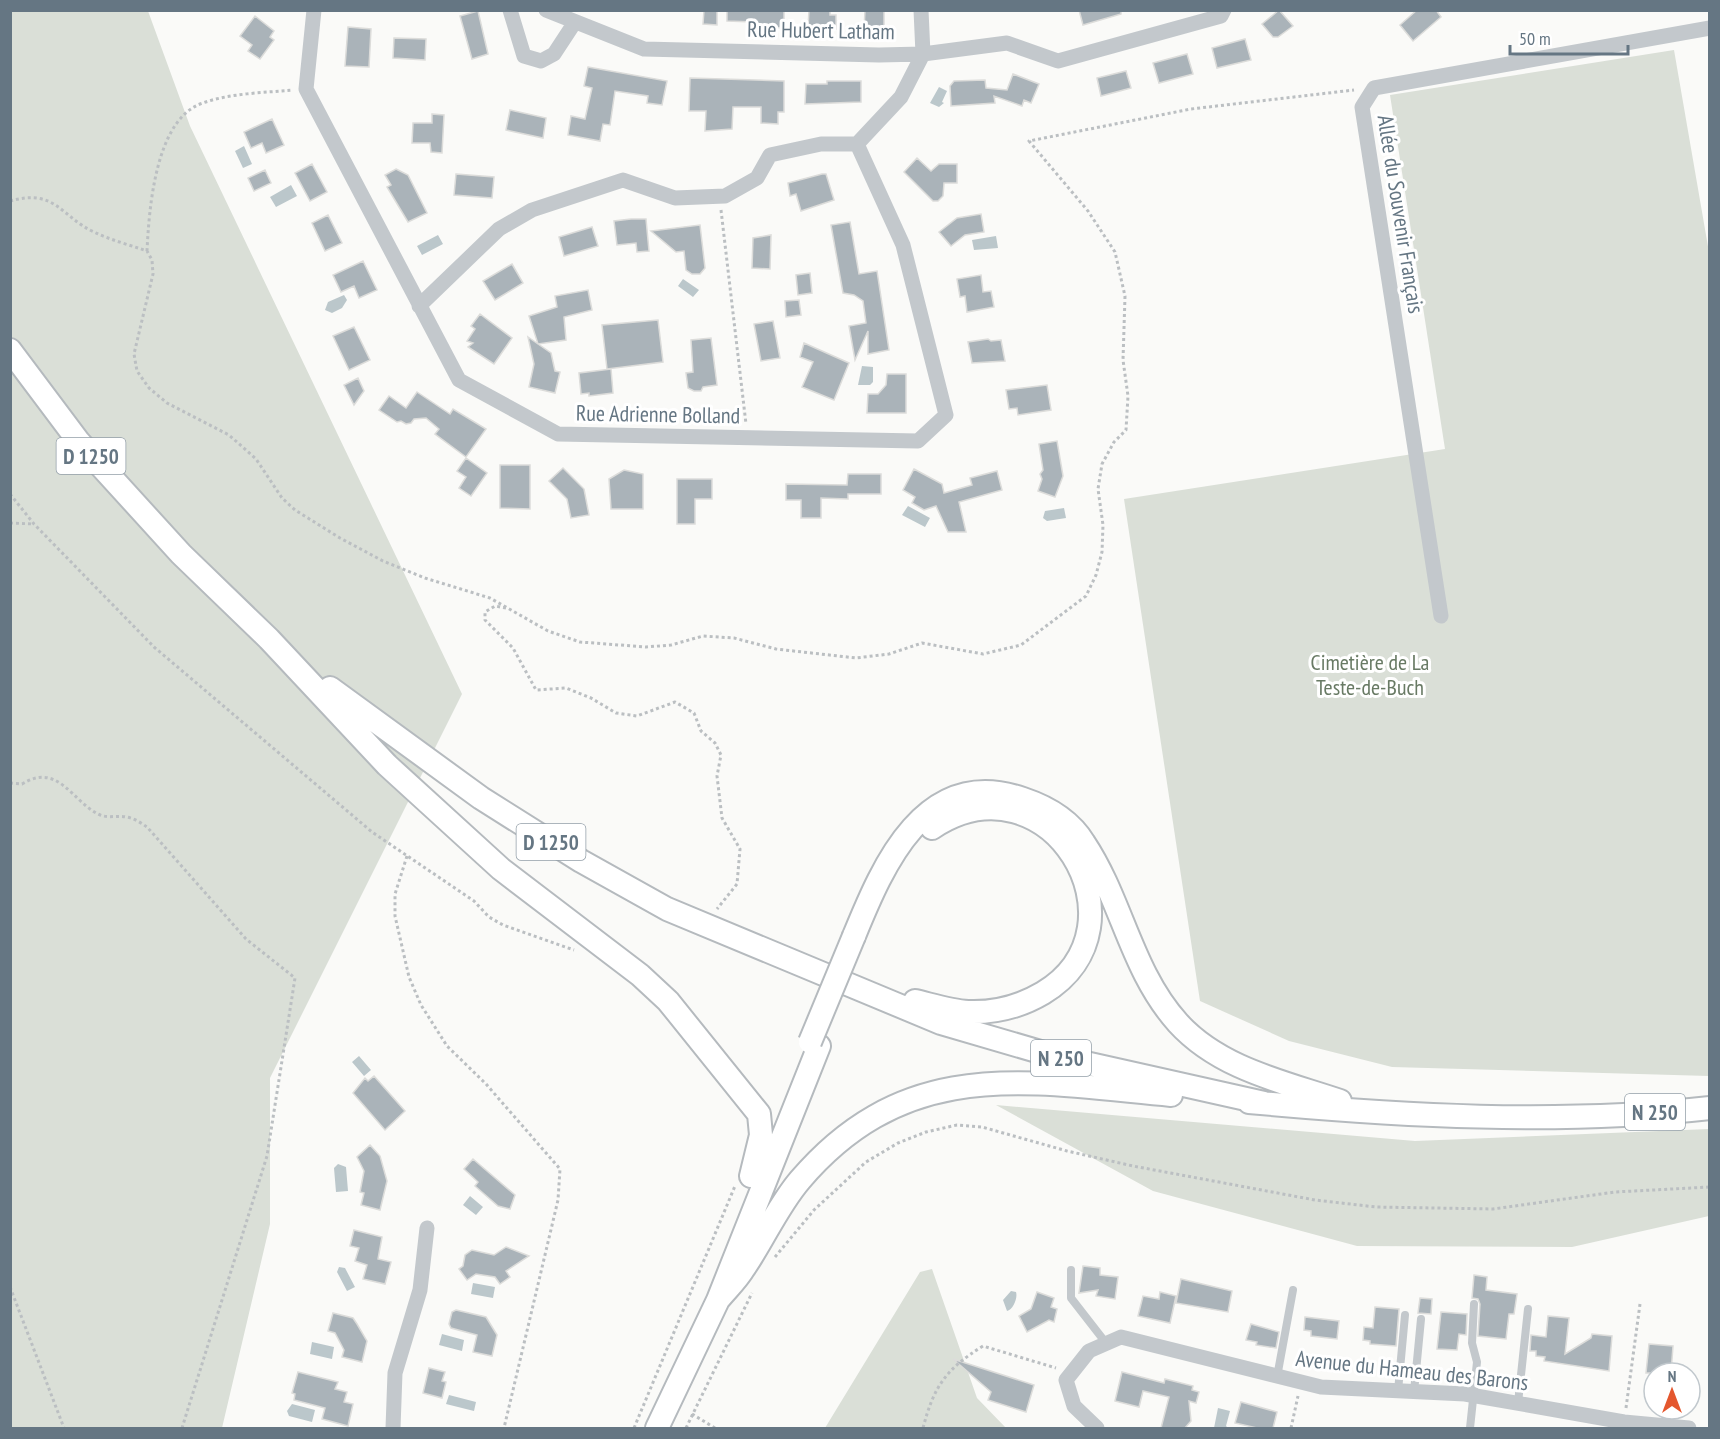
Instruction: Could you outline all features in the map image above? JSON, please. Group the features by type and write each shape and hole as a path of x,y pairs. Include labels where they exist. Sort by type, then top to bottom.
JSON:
{"main road":[{"name":"D 1250","path":"10,350 79,442 181,554 269,639 382,728 481,798 580,861 667,909 864,991"},
{"path":"269,639 387,765 501,870 640,975 668,1000 759,1114 760,1135 743,1179 683,1369"},
{"path":"657,1428 683,1369 718,1300 814,1044 893,850 914,823 931,810 971,794 1013,796 1046,807 1083,840 1112,896 1136,960 1157,999 1180,1025 1203,1046 1228,1062 1373,1112"},
{"path":"858,938 904,858 923,835 948,818 973,809 1003,809 1027,816 1056,834 1068,846 1085,877 1090,916 1083,946 1058,984 1033,999 1002,1010 968,1012 864,991"},
{"name":"N 250","path":"864,991 941,1023 1054,1056 1264,1103 1373,1112 1487,1117 1600,1115 1710,1108"},
{"path":"743,1179 814,1044"},
{"path":"718,1300 744,1269 767,1226 800,1180 841,1140 878,1114 924,1094 983,1083 1051,1082 1264,1103"}],"street":[{"path":"306,89 314,10"},
{"path":"510,10 524,56 541,61 554,54 575,22"},
{"name":"Rue Hubert Latham","path":"546,10 644,49 879,55 922,54 1007,43 1058,61 1221,16 1224,10"},
{"path":"419,306 499,229 532,210 622,180 675,198 720,197 757,178 770,155 821,144 857,144 901,97 922,54 921,10"},
{"name":"Allée du Souvenir Français","path":"1441,616 1362,107 1374,88 1710,28"},
{"name":"Rue Adrienne Bolland","path":"306,89 459,380 558,434 918,441 946,415 903,245 857,144"},
{"path":"393,1428 395,1373 420,1290 427,1228"},
{"name":"Avenue du Hameau des Barons","path":"1072,1373 1089,1351 1121,1338 1321,1387 1473,1396 1624,1422 1689,1428"},
{"path":"1072,1373 1066,1380 1074,1406 1097,1428"}],"lane":[{"path":"1071,1270 1071,1298 1106,1344"},
{"path":"1277,1377 1293,1290"},
{"path":"1470,1428 1477,1362 1472,1343 1474,1304"},
{"path":"1518,1403 1528,1309"},
{"path":"1398,1391 1405,1315"},
{"path":"1414,1392 1421,1319"}],"path":[{"path":"306,89 241,94 198,105 177,123 165,146 149,201 147,251 152,260 153,274 134,354 137,371 149,388 167,403 229,435 256,459 282,498 295,510 340,538 383,561 425,578 490,598 548,631 580,642 646,647 671,645 703,636 734,638 776,649 856,658 889,654 922,643 983,654 1020,645 1086,596 1096,575 1102,552 1103,525 1098,489 1102,464 1113,442 1126,430 1128,396 1123,360 1125,296 1115,252 1088,212 1029,141 1191,109 1374,88"},
{"path":"720,197 747,438"},
{"path":"10,201 43,199 57,204 92,232 147,251"},
{"path":"10,494 34,524 154,647 372,832 474,901 489,917 581,954"},
{"path":"10,523 34,524"},
{"path":"511,609 495,606 485,612 485,620 513,648 536,690 566,688 591,698 616,713 637,716 675,702 694,713 701,731 715,743 721,755 717,776 722,818 740,849 737,884 706,925"},
{"path":"10,783 22,784 31,779 47,777 61,782 99,814 126,817 147,827 246,939 295,978 267,1156 182,1428"},
{"path":"407,856 395,894 395,916 409,977 421,1005 447,1046 486,1084 560,1169 558,1200 504,1428"},
{"path":"773,1260 819,1205 866,1162 898,1143 926,1132 957,1125 982,1127 1133,1167 1315,1200 1376,1207 1493,1209 1615,1192 1710,1187"},
{"path":"634,1428 743,1179"},
{"path":"10,1287 64,1428"},
{"path":"686,1428 754,1289"},
{"path":"1624,1422 1640,1304"},
{"path":"923,1428 930,1398 956,1363 983,1346 1072,1373"},
{"path":"1291,1428 1301,1383"},
{"path":"692,1414 715,1428"}],"green space":[{"path":"10,11 148,11 190,126 462,694 270,1078 270,1224 222,1428 11,1428"},
{"name":"Cimetière de La Teste-de-Buch","path":"1674,50 1710,258 1709,1076 1392,1067 1289,1041 1200,1001 1124,499 1445,449 1390,95"},
{"path":"996,1105 1415,1141 1709,1129 1709,1216 1572,1247 1357,1246 1153,1191"},
{"path":"932,1269 977,1398 1006,1428 825,1428 920,1272"}],"shaded area":[{"path":"939,87 947,91 942,102 944,103 939,107 930,103"},
{"path":"244,146 252,164 243,168 235,151"},
{"path":"291,185 297,196 276,207 270,197"},
{"path":"438,235 443,244 422,255 417,246"},
{"path":"996,236 998,248 974,250 972,240"},
{"path":"683,279 699,290 693,297 678,286"},
{"path":"344,295 347,300 342,308 332,313 325,310 328,302"},
{"path":"862,366 873,367 873,382 870,385 858,385"},
{"path":"908,506 930,518 925,527 902,515"},
{"path":"1064,508 1066,518 1047,521 1043,518 1045,511"},
{"path":"359,1056 371,1070 364,1076 352,1062"},
{"path":"338,1164 346,1167 348,1191 336,1192 334,1168"},
{"path":"470,1196 483,1207 476,1215 463,1205"},
{"path":"339,1267 345,1268 355,1287 347,1291 337,1272"},
{"path":"473,1283 495,1287 493,1298 471,1294"},
{"path":"1011,1291 1016,1292 1016,1297 1013,1306 1007,1311 1003,1300"},
{"path":"442,1334 464,1340 462,1351 439,1345"},
{"path":"312,1342 334,1347 332,1359 310,1354"},
{"path":"449,1395 476,1402 474,1411 446,1404"},
{"path":"292,1404 315,1410 312,1422 289,1416 287,1411"},
{"path":"1218,1408 1230,1411 1226,1426 1228,1428 1214,1428"}],"building":[{"path":"704,10 717,10 717,25 703,24"},
{"path":"727,10 784,10 784,28 753,27 754,22 727,21"},
{"path":"809,10 830,10 830,15 836,15 836,29 808,28"},
{"path":"865,10 884,10 884,30 864,30"},
{"path":"1079,10 1121,10 1121,14 1083,25"},
{"path":"1279,10 1293,26 1278,37 1273,37 1262,24"},
{"path":"1417,10 1436,10 1441,17 1413,41 1400,25"},
{"path":"478,11 488,54 472,59 460,16"},
{"path":"255,16 274,31 270,37 274,40 260,59 248,51 252,45 240,36"},
{"path":"348,27 371,29 369,67 345,66"},
{"path":"394,38 426,39 425,60 393,58"},
{"path":"1245,39 1251,60 1217,68 1212,48"},
{"path":"1187,54 1193,74 1159,83 1153,63"},
{"path":"588,67 667,81 662,105 647,103 648,96 615,91 610,125 603,124 600,141 568,135 571,116 585,119 592,88 584,86"},
{"path":"1126,71 1131,88 1101,96 1097,78"},
{"path":"1013,74 1039,84 1031,103 1024,100 1022,106 994,96 995,103 951,106 950,86 954,81 985,80 986,88 1007,90"},
{"path":"690,78 784,81 784,112 778,112 778,124 761,123 761,107 733,107 732,129 705,131 706,111 689,111"},
{"path":"827,81 861,81 861,102 805,104 806,84 827,84"},
{"path":"510,110 546,118 543,138 506,130"},
{"path":"432,114 444,115 442,153 431,152 430,143 412,143 413,123 432,123"},
{"path":"272,119 284,145 266,153 262,143 251,148 244,132"},
{"path":"917,158 931,171 939,164 957,164 957,183 944,183 943,196 938,201 933,201 904,172"},
{"path":"312,164 327,192 310,201 295,173"},
{"path":"396,169 408,175 427,213 408,222 387,187 391,185 385,175"},
{"path":"265,170 271,183 254,191 248,178"},
{"path":"456,174 494,177 492,198 454,195"},
{"path":"826,174 834,200 801,211 796,194 790,196 788,183"},
{"path":"981,214 984,232 965,235 951,246 939,232 957,218"},
{"path":"328,215 342,243 325,251 312,223"},
{"path":"646,219 649,251 637,252 636,243 617,245 614,221"},
{"path":"850,222 859,274 877,271 889,350 868,354 868,331 855,360 849,326 866,323 863,301 854,295 843,293 831,225"},
{"path":"700,225 705,268 700,274 692,274 686,270 684,251 676,252 651,231"},
{"path":"592,227 598,246 564,256 559,237"},
{"path":"771,235 770,269 752,268 753,238"},
{"path":"363,261 377,290 359,298 354,286 341,292 333,275"},
{"path":"512,264 523,283 495,300 483,281"},
{"path":"810,273 812,293 798,295 796,275"},
{"path":"981,275 983,292 991,291 994,307 967,312 965,296 960,297 957,279"},
{"path":"588,290 592,310 564,317 566,340 538,344 529,316 557,307 555,296"},
{"path":"799,300 801,315 786,317 785,301"},
{"path":"480,314 512,338 494,364 468,347 473,343 467,341 475,329 471,326"},
{"path":"658,320 663,362 607,369 602,325"},
{"path":"773,321 780,358 761,361 754,324"},
{"path":"354,327 370,360 349,370 333,336"},
{"path":"528,337 551,353 555,371 560,372 555,393 529,387 534,364"},
{"path":"711,338 717,385 694,391 688,388 686,373 693,372 691,340"},
{"path":"1001,340 1005,361 972,363 968,342"},
{"path":"804,343 849,363 834,400 802,387 813,362 800,357"},
{"path":"611,369 613,393 589,396 589,393 581,394 579,373"},
{"path":"887,374 906,374 906,413 867,413 868,394 878,394 886,385"},
{"path":"358,378 364,391 354,405 344,385"},
{"path":"1047,385 1051,410 1018,415 1017,408 1009,409 1006,390"},
{"path":"417,392 450,414 453,409 486,429 466,457 435,434 439,429 426,418 414,419 411,423 406,424 401,421 397,422 379,410 389,396 406,408"},
{"path":"1057,441 1063,476 1055,497 1038,491 1042,479 1040,474 1043,470 1039,444"},
{"path":"466,458 487,473 471,496 459,488 466,477 457,471"},
{"path":"500,465 530,465 530,509 500,508"},
{"path":"563,468 584,489 589,515 571,518 567,499 549,481"},
{"path":"914,469 942,484 944,493 972,485 970,478 997,471 1002,490 959,502 966,532 948,532 936,506 924,510 912,503 915,497 903,490"},
{"path":"624,470 643,474 643,509 611,509 609,479"},
{"path":"848,474 881,474 881,494 848,494 848,499 821,498 821,518 801,518 801,500 786,500 786,484 847,485"},
{"path":"677,479 712,479 712,499 695,499 695,524 677,524"},
{"path":"374,1076 405,1111 385,1130 353,1093 365,1078 368,1081"},
{"path":"370,1145 380,1156 387,1181 380,1210 361,1205 364,1193 360,1192 364,1171 357,1157"},
{"path":"473,1159 515,1195 510,1209 498,1206 475,1186 478,1182 464,1169"},
{"path":"354,1230 382,1237 378,1259 391,1262 385,1284 363,1279 367,1265 355,1261 359,1248 350,1246"},
{"path":"506,1247 529,1256 506,1271 510,1277 500,1284 495,1277 476,1274 467,1280 459,1269 463,1266 465,1255 472,1250 494,1255"},
{"path":"1083,1266 1100,1268 1100,1275 1118,1277 1115,1299 1096,1296 1098,1290 1079,1293"},
{"path":"1474,1275 1487,1277 1486,1290 1517,1294 1514,1314 1509,1314 1506,1339 1478,1336 1480,1304 1478,1299 1472,1298"},
{"path":"1181,1279 1232,1291 1228,1312 1176,1303"},
{"path":"1037,1292 1054,1298 1051,1307 1057,1309 1054,1322 1049,1320 1027,1332 1019,1316 1031,1309"},
{"path":"1160,1292 1176,1296 1170,1323 1138,1316 1143,1296 1159,1299"},
{"path":"1420,1298 1432,1299 1431,1314 1418,1313"},
{"path":"1375,1307 1399,1309 1396,1346 1370,1344 1370,1341 1363,1340 1364,1327 1373,1328"},
{"path":"456,1310 486,1317 497,1335 492,1356 473,1352 477,1335 451,1328 449,1324 452,1312"},
{"path":"1441,1312 1467,1314 1466,1335 1459,1334 1457,1350 1437,1349"},
{"path":"333,1313 353,1318 357,1324 367,1341 362,1362 342,1357 344,1350 335,1333 328,1331"},
{"path":"1548,1316 1569,1318 1565,1354 1591,1338 1592,1334 1612,1336 1609,1371 1544,1361 1545,1357 1536,1356 1536,1351 1530,1351 1531,1335 1546,1337"},
{"path":"1305,1317 1339,1321 1337,1339 1311,1336 1311,1331 1304,1330"},
{"path":"1251,1324 1279,1332 1276,1348 1256,1345 1257,1342 1246,1340"},
{"path":"1649,1344 1673,1346 1672,1361 1647,1361"},
{"path":"953,1359 1034,1385 1026,1412 988,1400 991,1392"},
{"path":"429,1368 445,1372 442,1381 446,1382 442,1398 423,1393"},
{"path":"298,1372 338,1382 335,1389 347,1392 344,1402 353,1404 348,1426 322,1419 325,1408 294,1400 295,1394 292,1393"},
{"path":"1122,1372 1164,1383 1165,1379 1193,1386 1192,1390 1199,1392 1196,1403 1189,1401 1191,1421 1185,1428 1161,1428 1169,1397 1143,1391 1139,1407 1115,1401"},
{"path":"1241,1402 1277,1412 1273,1428 1257,1428 1235,1423"}]}
